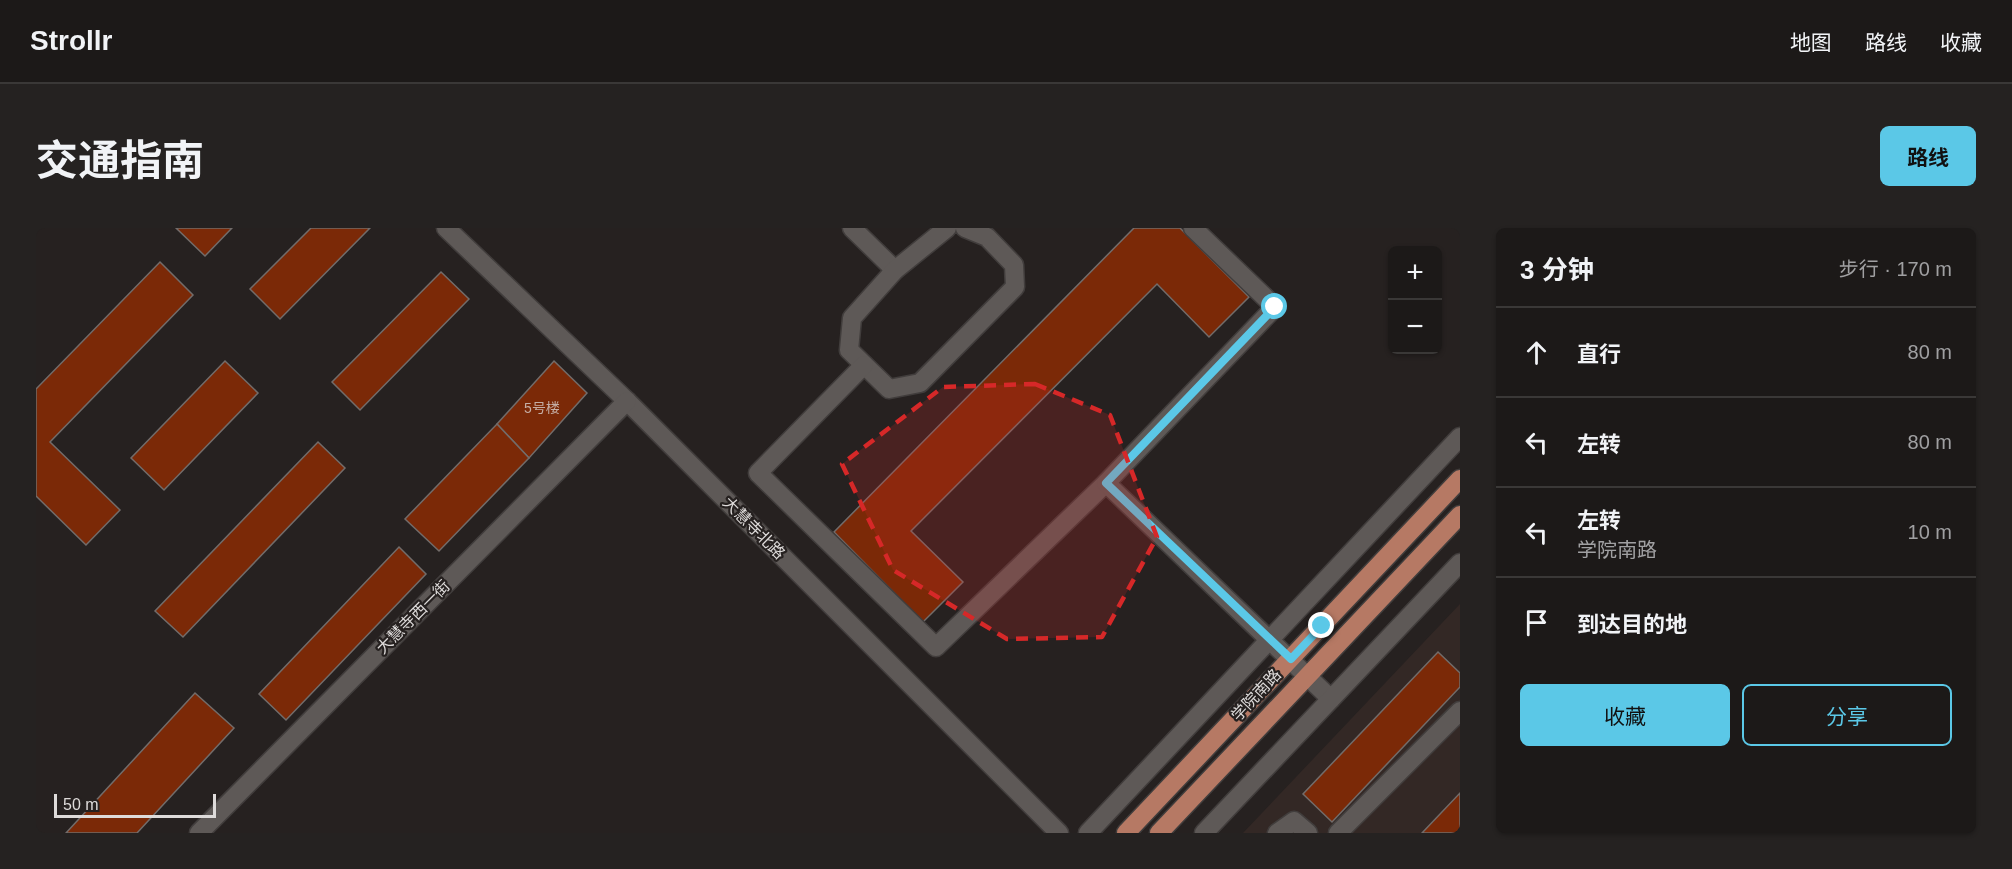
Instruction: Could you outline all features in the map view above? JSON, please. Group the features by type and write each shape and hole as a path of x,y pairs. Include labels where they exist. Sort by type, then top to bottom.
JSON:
{"main road":[{"name":"学院南路","path":"1126,833 1460,479"},
{"name":"学院南路","path":"1159,833 1460,515"}],"street":[{"name":"大慧寺北路","path":"446,228 627,401 1059,833"},
{"path":"852,228 895,270"},
{"path":"947,228 895,270 852,318 849,350 889,389 920,383 1015,287 1014,265 991,232 965,228"},
{"path":"864,365 758,473 936,647 1106,483 1275,307 1193,228"},
{"name":"大慧寺西一街","path":"199,833 627,401"},
{"path":"1088,833 1460,437"},
{"path":"1106,483 1331,699"},
{"path":"1204,833 1460,563"},
{"path":"1338,833 1460,711"},
{"path":"1277,833 1294,821 1308,833"}],"highlighted area":[{"path":"1035,384 1110,415 1157,537 1102,637 1007,639 893,570 842,464 943,387"}],"shaded area":[{"path":"1460,604 1460,833 1243,833"}],"building":[{"path":"176,228 232,228 205,256"},
{"path":"311,228 370,228 280,319 250,289"},
{"path":"1134,228 1180,228 1249,297 1209,337 1157,284 911,531 963,582 923,622 834,532"},
{"path":"160,262 193,295 50,442 120,510 86,545 36,496 36,389"},
{"path":"441,272 469,299 360,410 332,382"},
{"path":"225,361 258,393 164,490 131,458"},
{"path":"554,361 587,393 529,458 497,424"},
{"path":"497,424 529,458 439,551 405,519"},
{"path":"318,442 345,468 183,637 155,611"},
{"path":"399,547 426,574 286,720 259,694"},
{"path":"1438,652 1460,673 1460,687 1332,822 1303,794"},
{"path":"195,693 234,728 137,833 66,833"},
{"path":"1460,793 1460,833 1422,833"}],"route":[{"path":"1275,307 1106,483 1291,659 1322,626"}]}
